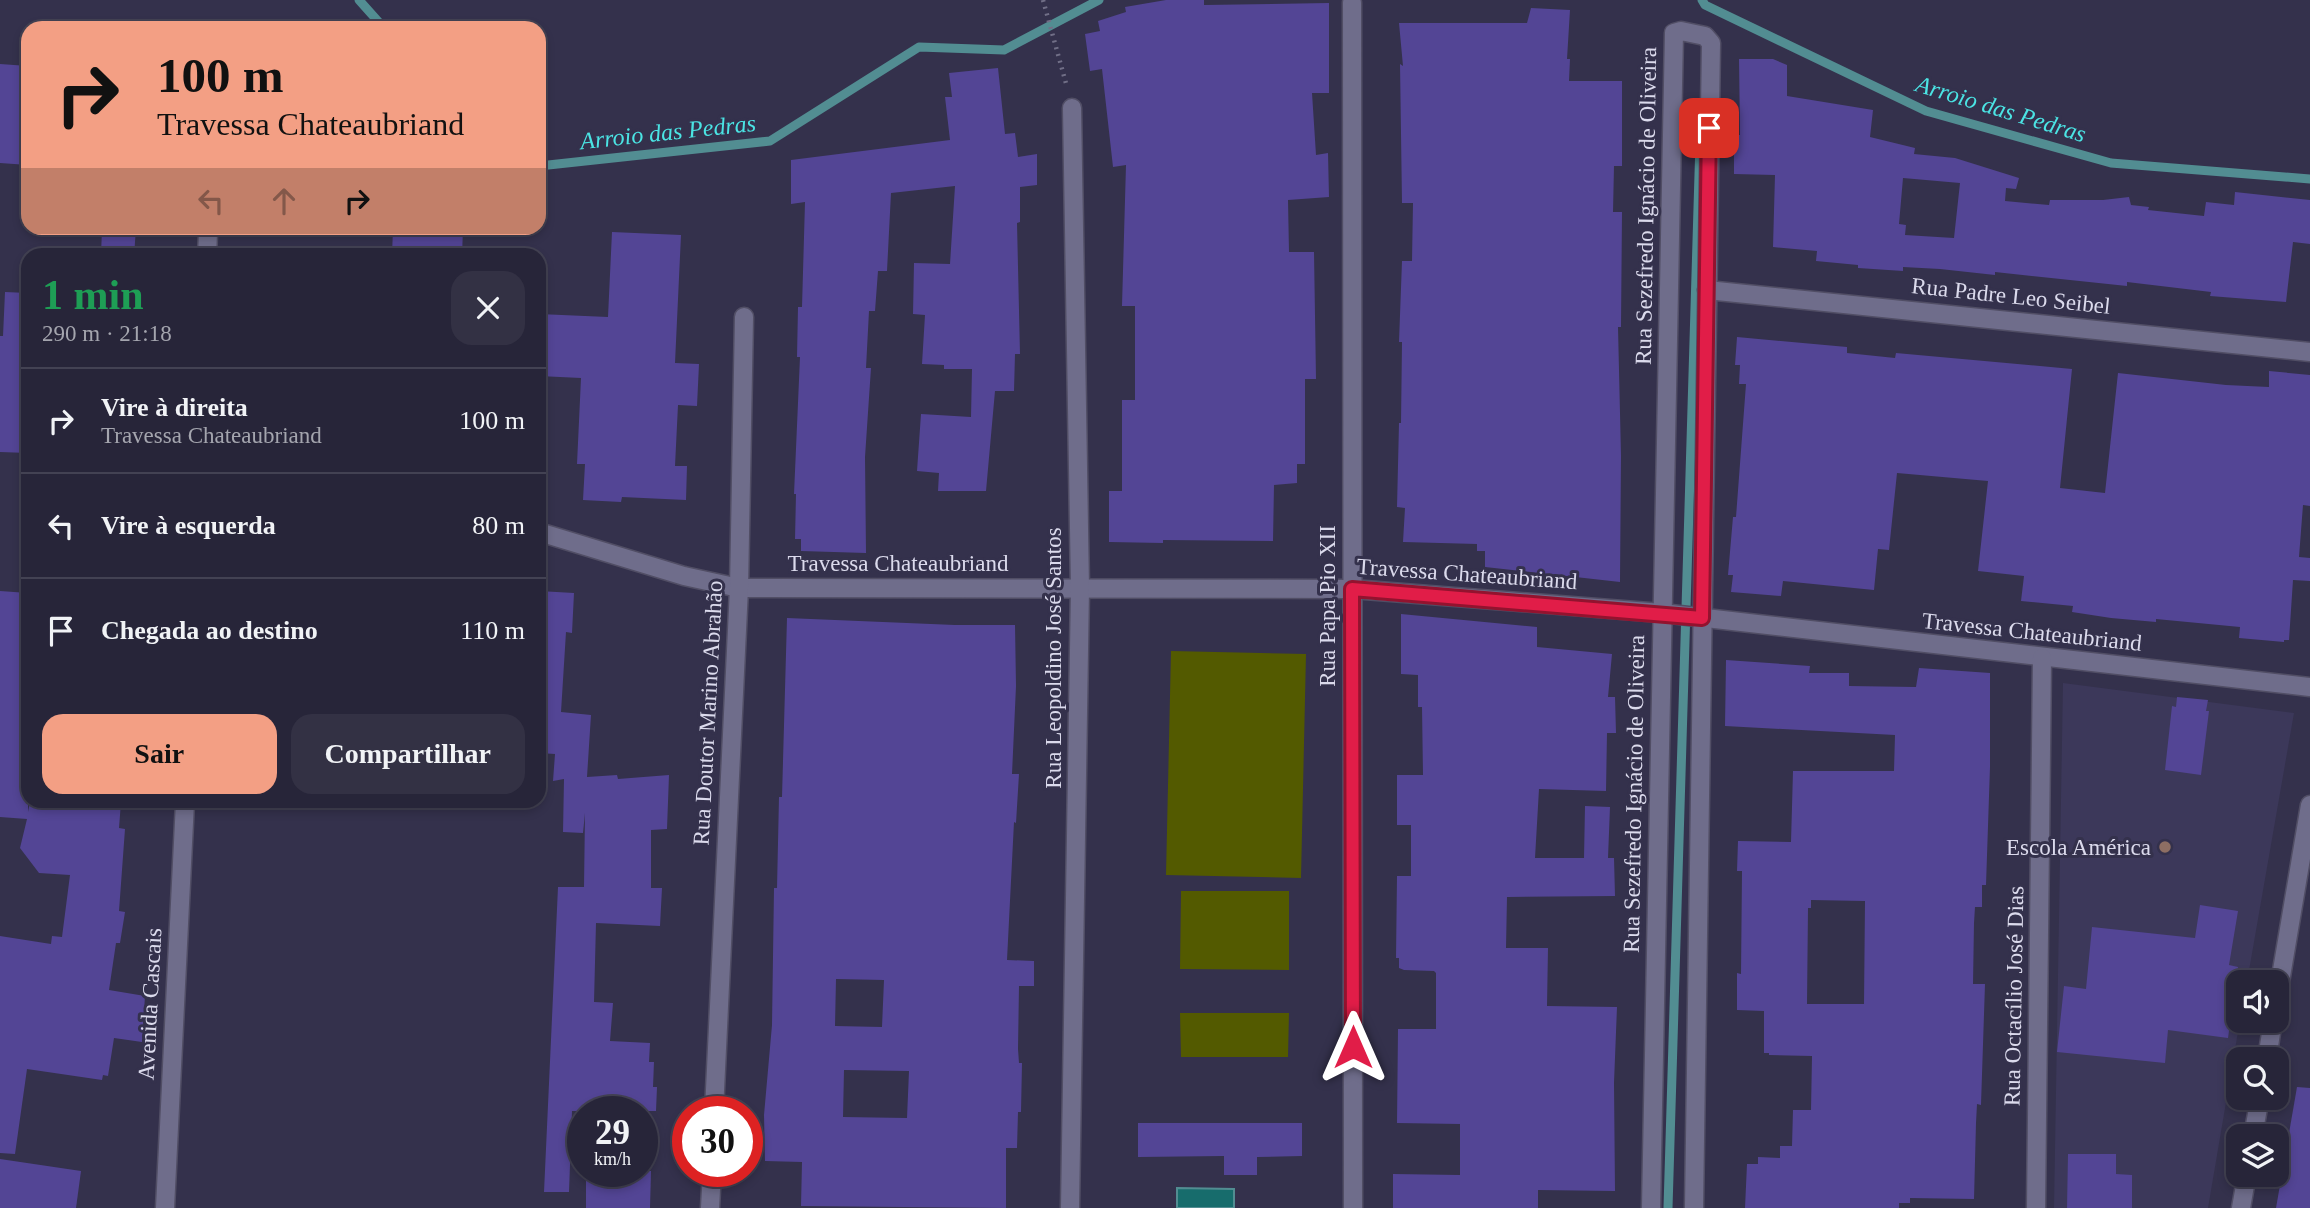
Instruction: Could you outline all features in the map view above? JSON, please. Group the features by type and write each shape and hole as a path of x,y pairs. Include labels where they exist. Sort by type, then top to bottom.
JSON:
{"street":[{"name":"Rua Papa Pio XII","path":"1352,3 1353,1208"},
{"name":"Rua Sezefredo Ignácio de Oliveira","path":"1651,1208 1674,33 1677,32 1705,36 1711,43 1707,290 1695,618 1694,1208"},
{"name":"Rua Leopoldino José Santos","path":"1070,1208 1080,588 1072,108"},
{"name":"Rua Padre Leo Seibel","path":"1707,290 2310,352"},
{"name":"Rua Doutor Marino Abrahão","path":"715,1096 738,587 744,317"},
{"name":"Travessa Chateaubriand","path":"546,534 684,576 738,587 1352,589 1663,614 2310,687"},
{"name":"Rua Octacílio José Dias","path":"2036,1208 2042,658"},
{"path":"2282,970 2310,806"},
{"name":"Avenida Cascais","path":"165,1208 184,808"},
{"path":"710,1208 711,1187"},
{"path":"2241,1208 2245,1187"}],"path":[{"path":"1044,0 1072,108"}],"shaded area":[{"name":"Escola América","path":"2063,683 2294,713 2249,970 2226,970 2226,1033 2238,1033 2235,1047 2226,1047 2226,1102 2208,1208 2054,1208"},
{"path":"1177,1188 1234,1189 1234,1208 1177,1208"}],"green space":[{"path":"1171,651 1306,654 1301,878 1166,875"},
{"path":"1181,891 1289,891 1289,970 1180,969"},
{"path":"1180,1013 1289,1013 1288,1057 1181,1057"}],"building":[{"path":"1166,0 1204,0 1204,5 1329,3 1329,93 1312,93 1316,155 1328,153 1329,197 1288,200 1289,252 1314,252 1316,379 1305,379 1305,464 1297,464 1297,483 1274,485 1273,541 1109,542 1109,491 1122,491 1122,400 1135,400 1135,306 1122,306 1126,165 1113,167 1102,69 1090,71 1085,34 1100,31 1098,21 1126,12 1125,7"},
{"path":"1531,8 1570,10 1567,59 1570,59 1569,81 1622,81 1622,166 1614,166 1613,212 1622,212 1621,327 1618,327 1620,582 1485,567 1485,551 1477,551 1477,544 1403,542 1405,508 1397,507 1401,423 1402,342 1399,342 1402,261 1412,261 1413,203 1402,203 1400,64 1403,66 1399,23 1527,23"},
{"path":"1739,59 1773,59 1787,65 1787,96 1873,110 1870,137 1915,148 1914,154 1955,158 2019,178 2016,189 2006,188 2005,201 2049,205 2050,200 2129,197 2131,205 2149,207 2148,210 2204,216 2206,202 2234,205 2235,192 2310,200 2310,244 2293,242 2286,302 2210,296 2211,292 2127,282 2127,286 1995,272 1995,275 1903,267 1903,271 1858,268 1858,265 1816,261 1817,251 1773,247 1775,175 1734,174 1734,135 1740,135","holes":["1903,178 1960,183 1954,238 1905,235 1906,225 1899,224"]},
{"path":"0,64 21,66 21,164 0,163"},
{"path":"998,68 1005,134 1015,133 1018,157 1037,154 1037,185 1020,187 1020,222 1017,223 1020,354 1015,354 1014,391 995,391 986,491 938,491 939,473 917,471 921,414 971,417 972,369 944,369 944,365 922,364 925,315 913,314 914,263 950,264 955,186 891,193 887,271 878,271 875,311 869,311 866,368 871,368 865,457 866,553 801,551 801,539 795,539 794,494 800,357 797,357 798,307 802,307 805,202 791,204 791,160 950,140 945,97 952,97 949,73"},
{"path":"612,232 681,235 675,363 699,364 697,406 678,405 675,466 687,466 686,500 622,497 621,502 583,500 585,464 577,464 581,378 546,376 546,314 608,317"},
{"path":"102,235 136,235 135,248 101,248"},
{"path":"393,235 463,235 462,248 392,248"},
{"path":"5,292 21,293 21,453 0,452 0,336 3,336"},
{"path":"1737,337 1847,347 1847,353 1895,358 1896,353 2072,369 2060,488 2105,493 2118,373 2269,387 2269,371 2310,375 2310,506 2303,505 2299,557 2310,558 2310,581 2293,580 2289,640 2284,642 2239,638 2240,627 2156,619 2156,622 2111,618 2072,612 2073,606 2021,601 2024,576 1978,571 1988,481 1897,473 1889,550 1878,549 1874,590 1783,581 1781,596 1731,592 1733,575 1728,575 1733,517 1736,517 1746,384 1739,384 1740,365 1735,365"},
{"path":"0,591 21,592 21,808 28,808 28,812 29,808 121,808 119,828 125,829 119,911 125,912 120,943 116,943 109,990 145,996 142,1042 114,1038 108,1076 103,1075 102,1080 27,1069 15,1154 0,1153 0,936 51,944 52,936 62,937 70,875 39,873 20,848 27,819 0,817"},
{"path":"546,591 574,593 572,633 566,632 561,712 591,715 587,777 617,775 618,779 669,775 667,829 651,830 651,888 662,888 660,926 596,923 594,1002 613,1003 610,1041 650,1043 649,1062 654,1062 653,1087 657,1087 657,1096 567,1096 569,1192 544,1192 558,887 584,887 585,813 583,833 563,832 564,779 553,781 555,754 546,753"},
{"path":"1401,614 1537,627 1537,647 1612,654 1608,697 1615,697 1616,733 1607,733 1606,791 1539,789 1535,858 1584,858 1585,806 1610,807 1608,858 1614,858 1615,896 1507,897 1506,948 1548,948 1547,1006 1617,1007 1614,1083 1615,1191 1538,1190 1538,1208 1393,1208 1393,1174 1460,1175 1460,1124 1397,1123 1398,1029 1436,1029 1436,973 1404,970 1399,968 1399,958 1396,958 1397,876 1411,876 1411,825 1397,825 1397,775 1423,775 1422,707 1418,707 1418,675 1401,674"},
{"path":"787,618 1015,625 1016,686 1012,774 1019,774 1007,960 1034,961 1034,986 1019,986 1021,1112 1018,1112 1017,1148 1006,1148 1006,1208 801,1206 802,1162 765,1161 764,1115 772,1025 774,888 777,888 779,797 782,797","holes":["836,979 884,980 882,1027 835,1026","844,1070 909,1071 907,1118 843,1117"]},
{"path":"1726,660 1810,666 1809,673 1849,673 1849,686 1916,687 1919,668 1990,673 1986,885 1982,885 1982,907 1975,907 1974,923 1973,984 1985,984 1981,1105 1977,1104 1974,1199 1910,1198 1910,1203 1899,1203 1899,1208 1745,1208 1747,1164 1758,1164 1758,1157 1780,1158 1780,1146 1792,1146 1793,1110 1811,1110 1812,1056 1764,1053 1764,1011 1737,1010 1737,973 1741,974 1742,871 1737,871 1738,841 1791,842 1793,771 1894,771 1895,735 1725,726","holes":["1811,900 1865,901 1864,1004 1807,1004 1808,908 1811,908"]},
{"path":"2177,697 2208,700 2201,775 2165,770 2172,706 2176,707"},
{"path":"2200,905 2238,911 2229,965 2238,967 2238,970 2226,970 2228,1038 2168,1030 2165,1063 2057,1052 2064,986 2086,989 2092,927 2195,938"},
{"path":"2297,1087 2310,1088 2310,1208 2276,1208 2280,1187 2289,1187 2289,1133"},
{"path":"1138,1123 1302,1123 1302,1156 1257,1157 1257,1175 1224,1175 1224,1156 1138,1157"},
{"path":"2068,1154 2116,1154 2116,1174 2132,1175 2132,1208 2067,1208"},
{"path":"0,1159 81,1171 76,1208 0,1208"},
{"path":"586,1187 651,1187 650,1208 586,1208"}],"waterway":[{"name":"Arroio das Pedras","path":"359,0 378,21"},
{"name":"Arroio das Pedras","path":"546,165 770,141 919,47 1004,50 1099,0"},
{"name":"Arroio das Pedras","path":"1702,0 1705,5 1926,111 2111,163 2310,179"},
{"path":"1668,1208 1701,108"}],"place":[{"name":"Escola América","path":"2165,847"}],"route":[{"path":"1353,1047 1352,589 1702,618 1709,128"}]}
